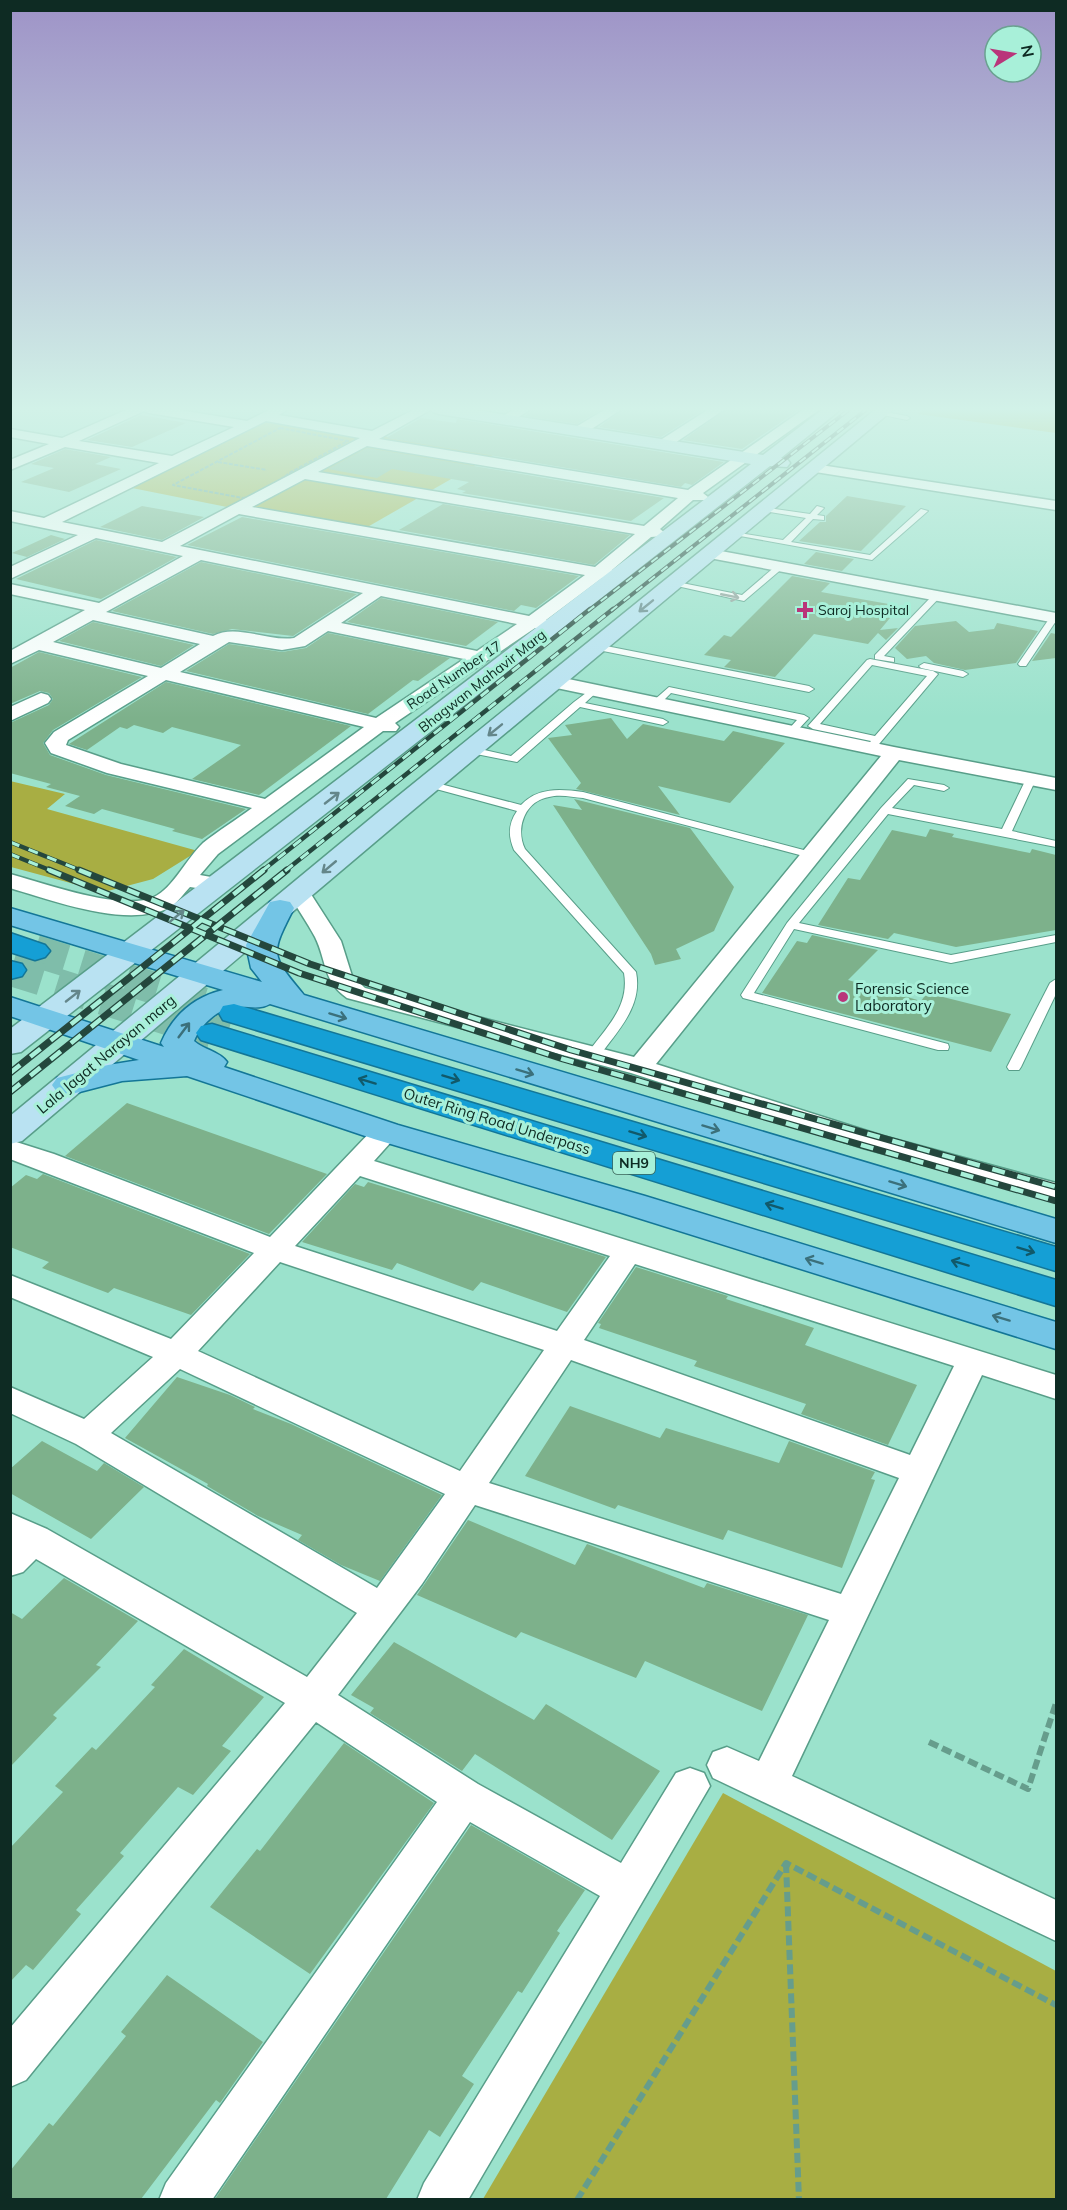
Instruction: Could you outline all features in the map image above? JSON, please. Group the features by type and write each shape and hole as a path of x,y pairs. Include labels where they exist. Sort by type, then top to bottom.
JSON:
{"highway":[{"name":"Outer Ring Road Underpass","path":"1056,1259 223,1023 1056,1293"}],"main road":[{"name":"Bhagwan Mahavir Marg","path":"131,952 415,733 543,624 608,574 670,535 701,512"},
{"path":"201,974 760,512"},
{"path":"290,900 261,945 266,968 295,1003"},
{"path":"10,916 1056,1231"},
{"path":"10,1045 131,952"},
{"name":"Lala Jagat Narayan marg","path":"14,1150 68,1085 201,974"},
{"path":"295,1003 235,998 218,1001 202,1011 181,1032 177,1043 190,1054 250,1077 355,1107 562,1174 632,1204"},
{"path":"10,1006 121,1041 200,1071 386,1132 632,1204 1056,1336"},
{"path":"68,1085 111,1072 153,1067 200,1071"}],"street":[{"path":"47,523 69,512"},
{"path":"165,547 231,512"},
{"path":"255,512 608,574 645,532 670,512"},
{"path":"525,512 670,535"},
{"path":"10,516 199,554 359,595 377,591 543,624"},
{"path":"10,574 94,533"},
{"path":"10,659 199,554"},
{"path":"710,554 1055,618"},
{"path":"10,589 214,642"},
{"path":"268,806 114,769 58,749 55,743 61,736 214,642 231,636 291,645 327,625 359,595"},
{"name":"Road Number 17","path":"10,881 100,905 132,907 162,902 210,849 379,725 480,657 543,624"},
{"path":"327,625 480,657"},
{"path":"37,644 415,733"},
{"path":"554,682 1056,784"},
{"path":"10,715 40,699"},
{"path":"640,1067 811,855 880,747"},
{"path":"185,879 216,885"},
{"path":"290,900 328,940 338,976 345,986 356,993 640,1067 873,1142 1056,1192"},
{"path":"88,1435 176,1354 386,1132"},
{"path":"14,1150 273,1249 564,1345 919,1472"},
{"path":"356,1165 1056,1387"},
{"path":"10,2064 312,1700 409,1574 629,1250"},
{"path":"10,1285 176,1354 467,1489 851,1612"},
{"path":"768,1784 972,1360"},
{"path":"10,1399 88,1435 382,1609"},
{"path":"18,1542 312,1700 464,1797 628,1889"},
{"path":"727,1765 1056,1921"},
{"path":"441,2199 690,1786"},
{"path":"183,2199 464,1797"}],"lane":[{"path":"785,512 821,518"},
{"path":"785,543 815,512"},
{"path":"733,534 872,558 923,512"},
{"path":"891,529 901,531"},
{"path":"672,584 744,598 780,567"},
{"path":"936,597 878,657 963,674"},
{"path":"1023,664 1055,618"},
{"path":"596,647 809,689"},
{"path":"870,662 933,674 926,682 880,747 813,726 870,662"},
{"path":"471,750 513,760 594,690"},
{"path":"577,704 663,722"},
{"path":"1006,833 1031,779"},
{"path":"943,1047 747,995 791,925 885,810 912,781 944,788"},
{"path":"429,784 523,809"},
{"path":"592,1055 629,1004 633,983 630,972 520,850 515,837 515,823 528,802 553,792 582,795 811,855"},
{"path":"885,810 1056,844"},
{"path":"791,925 951,959 1056,939"},
{"path":"1014,1067 1056,983"}],"path":[{"path":"929,1742 1028,1789 1056,1703"},
{"path":"786,1863 1056,2005"},
{"path":"577,2199 786,1863"},
{"path":"786,1863 799,2199"}],"green space":[{"path":"253,512 393,512 357,533"},
{"path":"10,781 65,794 47,809 198,851 153,879 104,892 11,867"},
{"path":"723,1793 1056,1971 1056,2199 483,2199"}],"building":[{"path":"130,512 177,512 204,517 162,540 100,527"},
{"path":"429,512 492,512 630,535 594,565 399,530"},
{"path":"577,512 644,512 631,521"},
{"path":"830,512 900,512 861,551 799,541 820,522 826,522 826,516"},
{"path":"242,517 579,576 536,608 521,605 514,611 187,545"},
{"path":"51,535 65,539 27,557 12,553"},
{"path":"96,540 177,557 101,599 16,579"},
{"path":"816,552 854,559 842,571 804,564"},
{"path":"201,562 357,594 293,636 232,629 213,634 112,611"},
{"path":"792,576 830,583 821,592 900,606 880,630 898,628 886,640 878,633 868,644 814,634 775,677 724,667 731,660 704,655 724,635 731,637"},
{"path":"381,598 498,622 466,646 347,622"},
{"path":"956,621 969,632 994,629 997,623 1038,631 1016,663 965,670 934,663 926,656 907,659 895,648 915,626"},
{"path":"93,622 194,645 161,666 59,641"},
{"path":"328,633 450,658 418,681 413,680 368,714 186,671 229,644 282,652 306,648"},
{"path":"1051,633 1056,634 1056,658 1032,661"},
{"path":"39,652 142,677 53,730 43,743 50,755 106,775 246,809 202,839 172,831 175,829 102,809 94,814 65,806 80,796 46,787 51,784 10,773 10,723 49,705 53,699 49,693 40,691 10,704 10,668"},
{"path":"166,682 351,726 259,795 192,779 241,745 172,727 163,733 134,725 127,729 120,727 87,750 69,744"},
{"path":"611,718 627,739 643,724 724,741 733,731 785,743 730,803 658,786 680,815 576,789 581,783 548,738 572,735 565,725"},
{"path":"574,799 690,828 734,887 714,931 676,949 681,959 655,965 651,954 553,805 582,810"},
{"path":"930,829 954,834 952,837 1030,853 1032,849 1056,855 1056,930 956,947 894,933 888,939 818,925 848,878 860,880 892,830 926,837"},
{"name":"Forensic Science Laboratory","path":"812,935 878,950 848,980 921,1001 927,993 1011,1014 991,1052 762,993 797,941 807,943"},
{"path":"127,1103 327,1174 269,1234 65,1156"},
{"path":"43,1174 250,1254 191,1315 114,1288 108,1293 42,1268 49,1262 10,1247 10,1188 26,1175 37,1179"},
{"path":"368,1182 606,1257 567,1312 481,1282 473,1291 397,1263 392,1270 302,1242 355,1184 364,1187"},
{"path":"636,1267 728,1296 726,1299 814,1328 805,1345 917,1385 888,1445 801,1414 806,1404 694,1366 697,1361 599,1328 601,1324 598,1323"},
{"path":"177,1377 230,1395 255,1407 253,1409 291,1424 442,1495 380,1581 341,1565 298,1540 302,1535 258,1516 207,1486 208,1484 125,1438"},
{"path":"570,1406 660,1438 666,1428 779,1463 789,1441 875,1472 871,1479 875,1480 842,1568 728,1530 723,1540 618,1505 615,1509 525,1476"},
{"path":"42,1441 97,1471 104,1463 144,1487 91,1539 10,1493 10,1469"},
{"path":"468,1520 575,1565 587,1544 704,1588 707,1583 808,1615 762,1711 645,1661 636,1678 521,1632 516,1638 417,1595"},
{"path":"64,1578 138,1621 96,1665 101,1667 53,1715 57,1718 10,1767 10,1612 22,1619"},
{"path":"394,1642 534,1720 546,1704 660,1771 612,1840 475,1754 462,1771 370,1713 374,1708 351,1695"},
{"path":"184,1649 264,1697 222,1746 231,1751 193,1795 178,1787 120,1853 124,1856 76,1910 81,1914 33,1970 26,1965 10,1982 10,1848 63,1792 55,1786 92,1747 96,1750 155,1687 151,1685"},
{"path":"344,1743 434,1803 310,1974 210,1907 257,1849 260,1851"},
{"path":"471,1825 585,1890 557,1931 560,1933 522,1993 518,1991 462,2076 474,2084 440,2137 429,2130 386,2199 215,2199"},
{"path":"167,1975 263,2042 220,2103 216,2100 141,2199 10,2199 10,2171 49,2123 53,2126 126,2036 121,2032"}],"tunnel":[{"path":"35,951 234,1013"},
{"path":"11,970 212,1033"}],"railway":[{"path":"588,611 716,512"},
{"path":"611,611 736,512"},
{"path":"262,871 590,609"},
{"path":"285,871 613,609"},
{"path":"10,842 82,871"},
{"path":"10,854 52,871"},
{"path":"49,870 191,928"},
{"path":"79,870 202,920"},
{"path":"202,920 264,870"},
{"path":"217,926 287,870"},
{"path":"191,928 202,920"},
{"path":"202,920 217,926"},
{"path":"206,935 217,926"},
{"path":"217,926 310,964 571,1050 1056,1187"},
{"path":"10,1073 191,928"},
{"path":"191,928 206,935"},
{"path":"10,1092 206,935"},
{"path":"206,935 299,973 563,1059 1056,1201"}],"place":[{"name":"Saroj Hospital","path":"805,610"},
{"name":"Forensic Science Laboratory","path":"843,997"}]}
